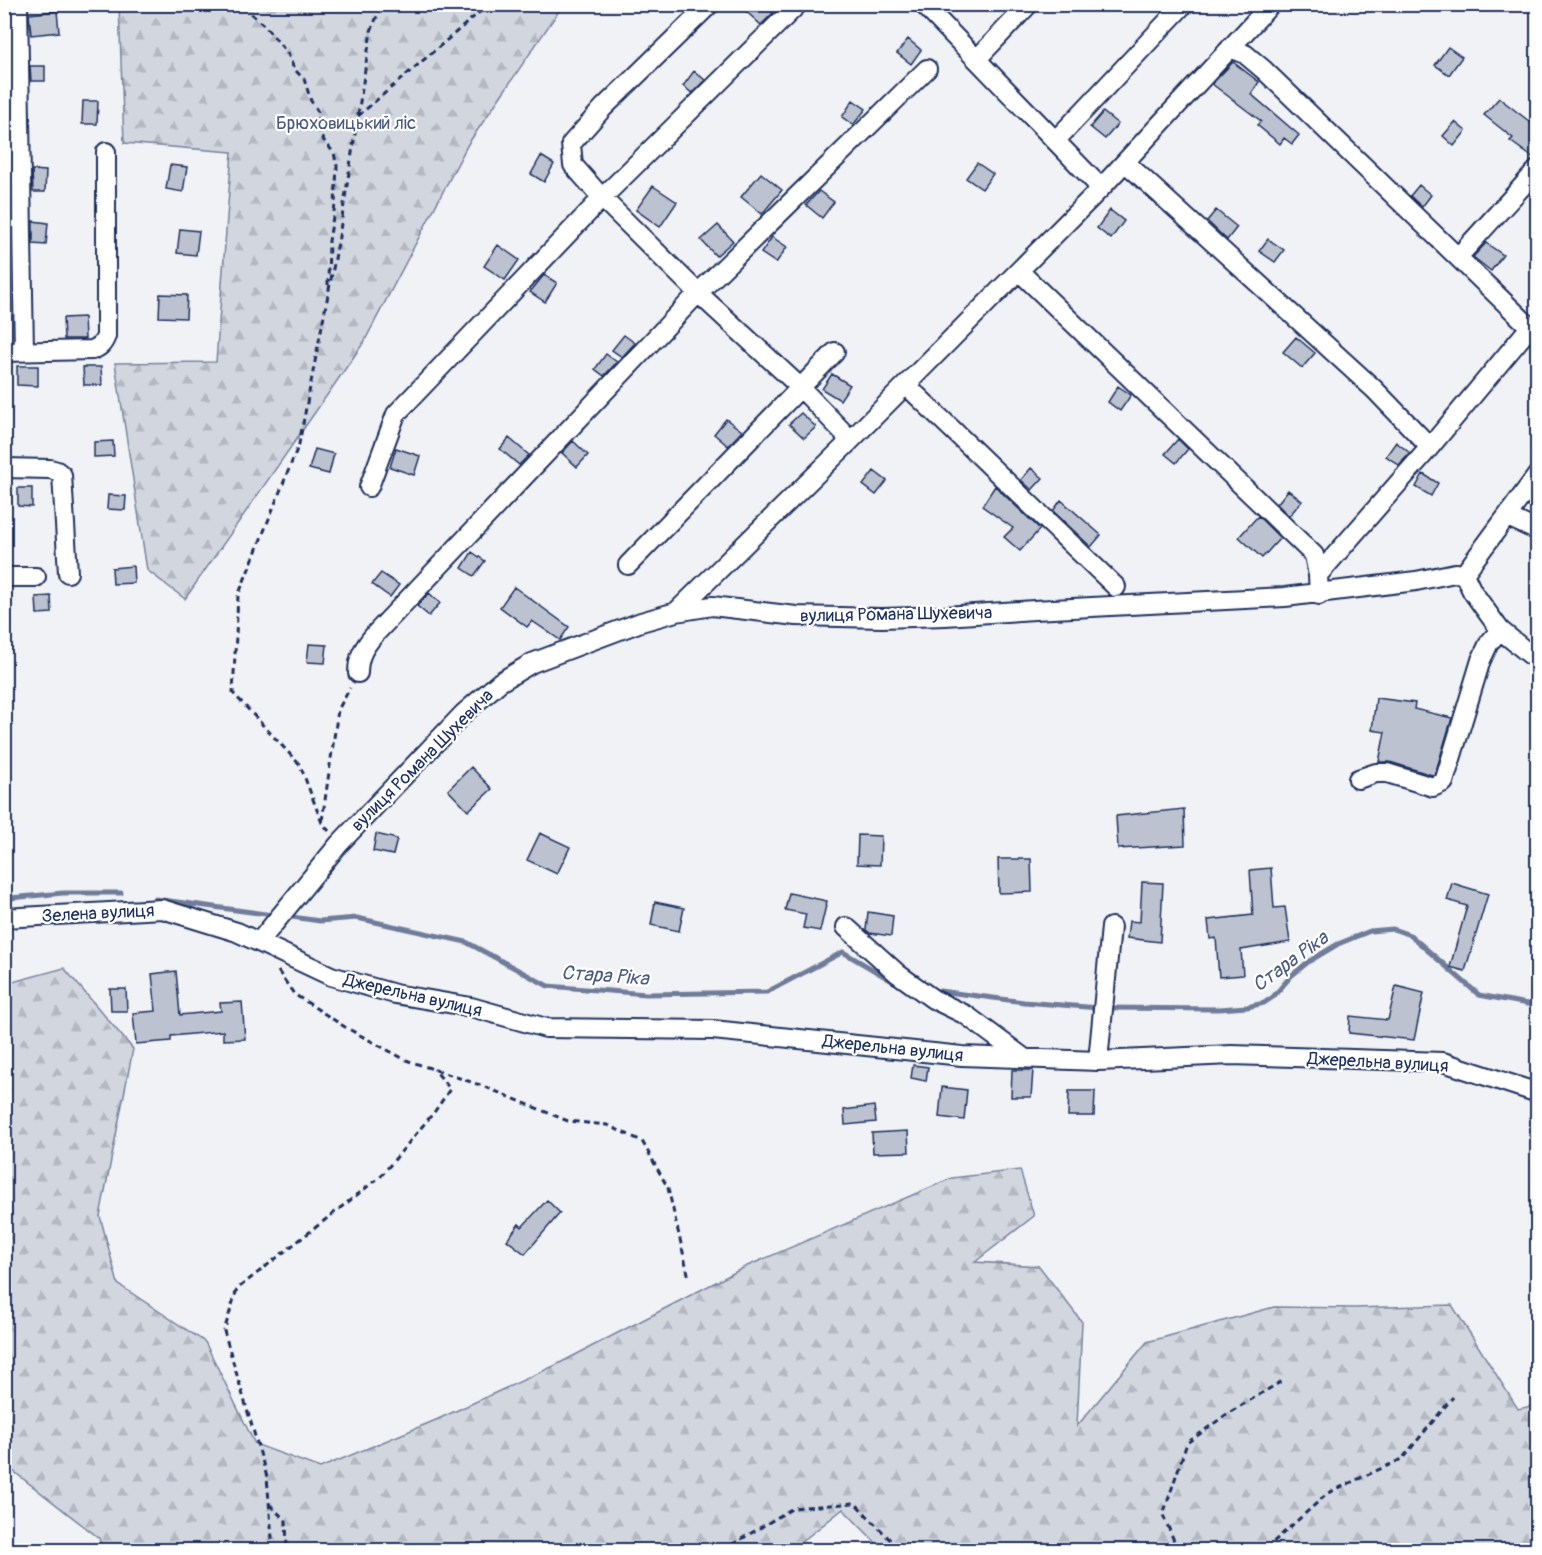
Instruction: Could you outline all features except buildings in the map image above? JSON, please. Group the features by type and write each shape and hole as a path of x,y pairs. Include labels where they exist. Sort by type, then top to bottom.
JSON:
{"street":[{"path":"18,4 24,351"},
{"path":"710,4 603,108 571,144 573,165 602,198 698,293 800,387 844,433 848,443"},
{"path":"369,486 396,414 602,198 798,4"},
{"path":"923,4 1101,188"},
{"path":"977,59 1029,4"},
{"path":"1056,140 1184,4"},
{"path":"676,612 848,443 1126,163 1271,4"},
{"path":"1230,48 1245,54 1264,70 1530,327 1430,447 1318,574"},
{"path":"358,673 358,661 363,649 375,634 698,293 927,69"},
{"path":"4,352 92,350 104,343 106,152"},
{"path":"1126,163 1374,389 1430,447"},
{"path":"1458,257 1538,169"},
{"path":"1019,271 1314,555 1319,595"},
{"path":"628,565 835,352"},
{"path":"906,385 1116,587"},
{"path":"4,468 50,469 62,475 68,573"},
{"path":"1538,474 1464,574 1472,591 1500,630 1538,661"},
{"path":"1508,517 1538,531"},
{"name":"вулиця Романа Шухевича","path":"264,936 339,844 464,713 500,682 532,663 640,622 676,612 712,606 796,616 924,617 1319,595 1455,573 1464,574"},
{"path":"4,577 36,577"},
{"path":"1358,779 1376,773 1388,773 1433,787 1444,782 1481,660 1489,644 1500,630"},
{"name":"Зелена вулиця","path":"4,918 162,909 237,932 264,936"},
{"path":"846,927 907,980 933,999 966,1016 1024,1058"},
{"path":"1098,1061 1111,927"},
{"name":"Джерельна вулиця","path":"264,936 331,976 395,994 471,1007 546,1028 713,1030 962,1056 1098,1061 1232,1055 1443,1062 1535,1088"}],"path":[{"path":"250,4 250,13 266,27 288,54 294,69 304,79 311,101 318,112 321,136 334,153 337,166 335,205 328,241 328,296"},
{"path":"339,844 322,823 300,765 233,693 238,596 299,444 328,296 371,31 382,4"},
{"path":"358,116 489,4"},
{"path":"322,823 338,710 358,673"},
{"path":"276,968 294,994 345,1027 406,1060 483,1086 568,1121 607,1125 642,1141 668,1188 689,1278"},
{"path":"273,1551 267,1477 224,1331 237,1289 381,1176 435,1111 450,1089 434,1070"},
{"path":"1178,1551 1163,1515 1187,1443 1227,1414 1282,1381"},
{"path":"1267,1551 1270,1545 1328,1493 1402,1459 1453,1397"},
{"path":"269,1503 286,1521 287,1551"},
{"path":"723,1551 793,1508 855,1503 900,1551"}],"green space":[{"name":"Брюховицький ліс","path":"119,5 563,5 468,144 364,342 185,599 147,570 115,363 216,362 232,152 124,143"},
{"path":"64,968 133,1049 100,1216 118,1284 205,1342 255,1444 320,1468 436,1420 554,1366 745,1267 952,1178 1020,1170 1034,1216 975,1262 1039,1266 1082,1322 1077,1426 1147,1342 1274,1307 1355,1308 1452,1305 1518,1409 1537,1405 1537,1550 883,1550 843,1509 791,1550 103,1550 99,1538 5,1467 5,984"}],"waterway":[{"name":"Стара Ріка","path":"10,898 63,893 121,893"},
{"name":"Стара Ріка","path":"155,899 273,915"},
{"name":"Стара Ріка","path":"292,917 320,921 357,918 466,942 548,986 646,994 767,992 843,952 894,982"},
{"name":"Стара Ріка","path":"1106,1008 1219,1009 1264,1003 1308,962 1338,944 1370,931 1393,929 1410,935 1479,995 1538,1006"},
{"name":"Стара Ріка","path":"932,990 1024,1002 1099,1008"}]}
